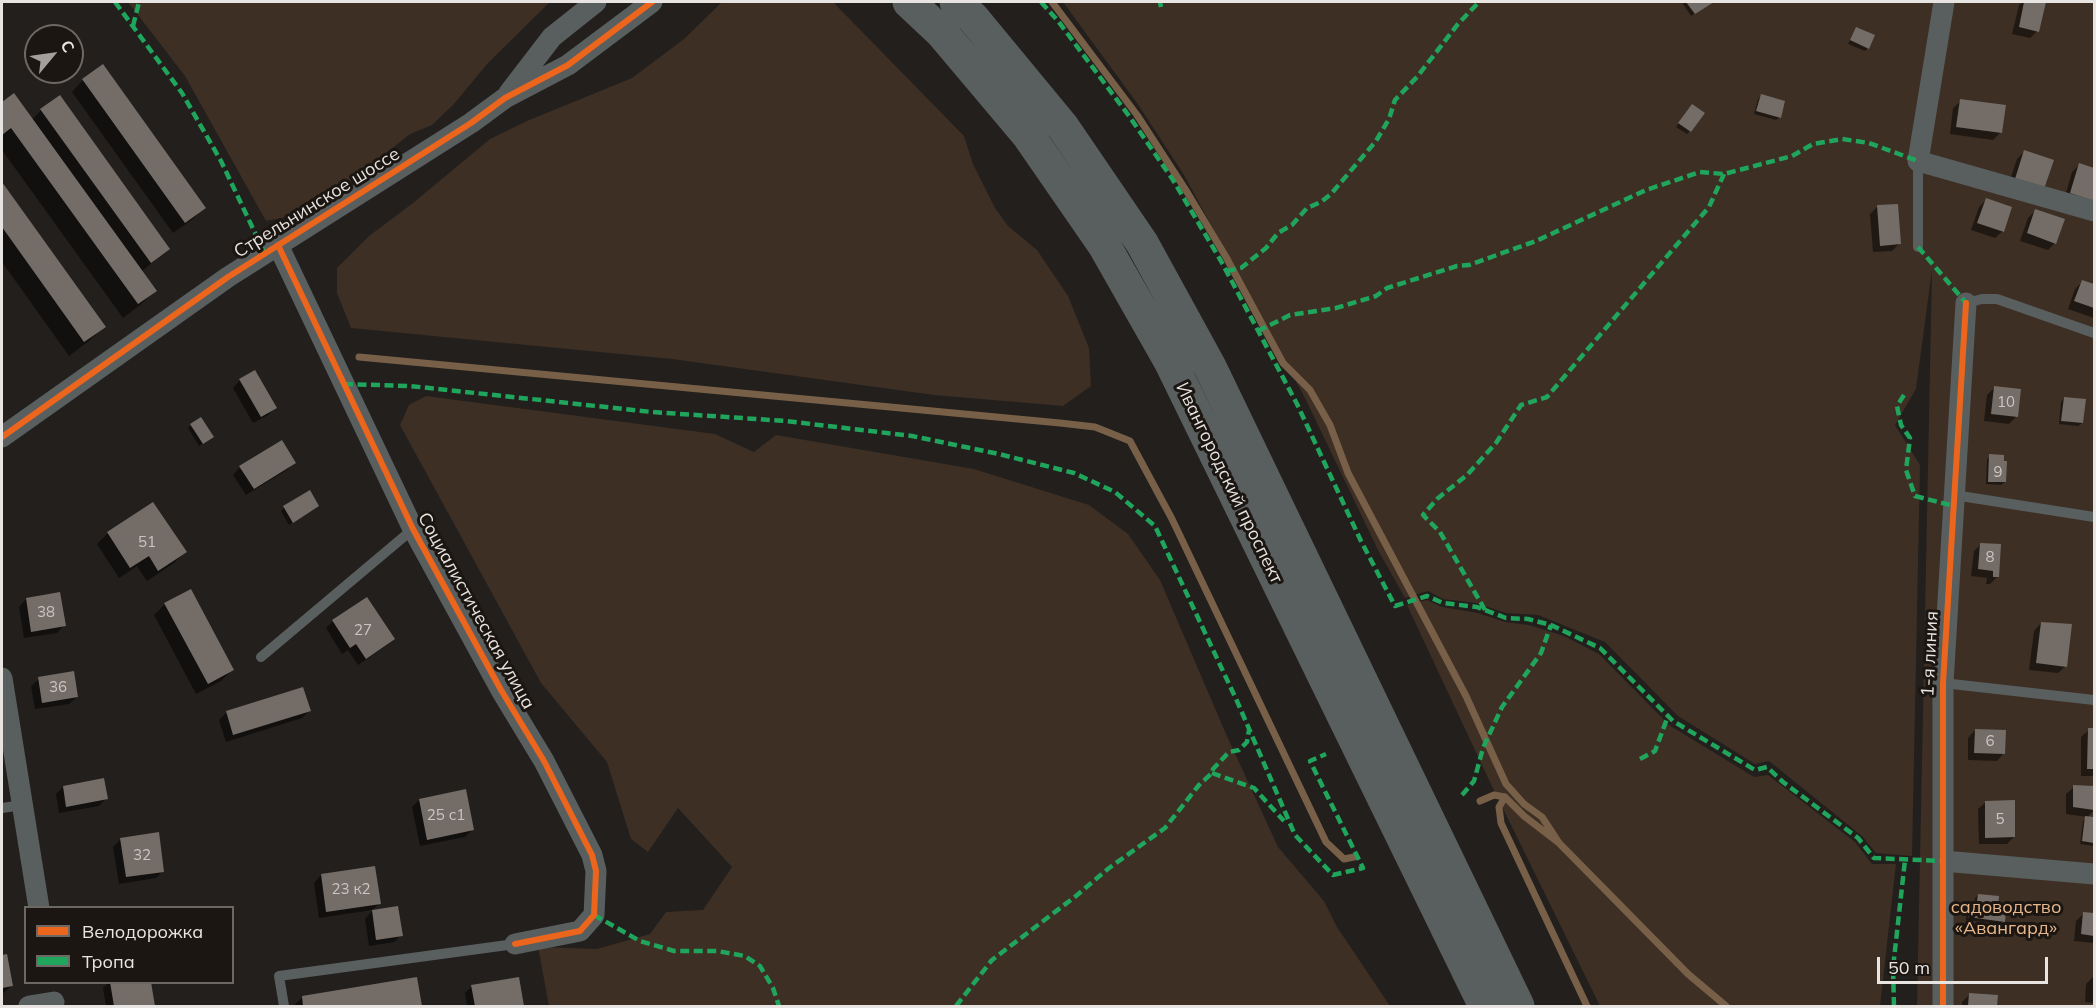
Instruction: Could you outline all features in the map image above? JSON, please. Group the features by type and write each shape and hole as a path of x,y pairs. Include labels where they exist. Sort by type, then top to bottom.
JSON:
{"highway":[{"name":"Ивангородский проспект","path":"909,2 942,33 1028,135 1104,245 1170,361 1485,1006"},
{"name":"Ивангородский проспект","path":"956,2 973,18 1063,127 1142,243 1210,367 1518,1006"}],"street":[{"name":"Стрельнинское шоссе","path":"505,98 552,37 596,2"},
{"name":"Стрельнинское шоссе","path":"2,437 228,277 471,123 505,98 568,65 652,2"},
{"path":"1944,2 1918,161 2094,211"},
{"name":"Социалистическая улица","path":"278,245 413,529 501,690 544,761 591,855 596,871 594,915 580,931 515,944"},
{"name":"1-я линия","path":"1943,1006 1942,683 1966,303"},
{"path":"2,678 12,806 38,906"},
{"path":"1943,861 2094,874"},
{"path":"29,1006 53,997"}],"lane":[{"path":"1918,161 1918,247"},
{"path":"1966,303 1982,299 1997,299 2094,333"},
{"path":"1954,495 2094,517"},
{"path":"261,657 413,529"},
{"path":"1942,683 2094,700"},
{"path":"284,1006 279,976 515,944"}],"green space":[{"path":"128,2 550,2 488,63 454,104 432,125 410,134 349,183 290,216 266,221 185,76"},
{"path":"722,2 833,2 964,136 973,164 995,208 1008,226 1037,250 1068,296 1089,348 1091,386 1063,406 934,395 672,359 351,328 337,293 337,268 369,236 490,139 527,121 632,78 684,39"},
{"name":"садоводство «Авангард»","path":"1063,2 2094,2 2094,1006 1917,1006 1932,270 1916,389 1895,425 1920,465 1912,856 1876,853 1862,836 1769,761 1755,764 1678,716 1605,642 1538,615 1506,613 1476,603 1443,599 1428,591 1405,598 1378,550 1305,398 1184,175 1137,103"},
{"path":"426,396 715,434 754,452 776,435 974,469 1089,505 1128,534 1160,580 1226,734 1278,847 1324,901 1337,927 1390,1006 549,1006 538,947 597,949 650,934 666,912 703,910 732,867 678,808 648,852 631,839 607,762 541,683 400,425 409,405"},
{"path":"1427,600 1442,607 1478,613 1505,622 1529,625 1564,636 1599,654 1669,725 1754,777 1768,775 1855,842 1872,864 1896,864 1880,1006 1600,1006 1489,780 1407,605"}],"building":[{"path":"1686,2 1714,2 1695,14"},
{"path":"2024,2 2046,2 2039,32 2019,27"},
{"path":"1856,27 1875,35 1869,49 1850,40"},
{"path":"103,64 206,208 185,223 84,82 84,78"},
{"path":"14,93 157,291 138,304 11,128 2,135 2,102"},
{"path":"1761,94 1785,101 1781,118 1756,111"},
{"path":"60,95 170,249 151,263 40,109"},
{"path":"1960,99 2006,105 2002,133 1956,127"},
{"path":"1692,104 1705,113 1691,132 1678,123"},
{"path":"2024,150 2054,160 2044,189 2015,179"},
{"path":"2079,163 2094,168 2094,201 2070,193"},
{"path":"2,182 106,327 84,342 2,227"},
{"path":"1986,198 2012,207 2004,232 1977,223"},
{"path":"1898,204 1901,244 1880,246 1877,205"},
{"path":"2035,209 2065,219 2056,244 2027,233"},
{"path":"2082,280 2094,284 2094,308 2074,301"},
{"path":"255,370 277,408 261,417 239,379"},
{"path":"1994,386 2021,389 2018,417 1991,414"},
{"path":"2064,397 2086,399 2083,423 2061,421"},
{"path":"201,417 214,437 203,444 190,424"},
{"path":"282,440 296,463 254,489 239,466"},
{"path":"1989,454 2004,455 2004,461 2007,461 2006,482 1988,482"},
{"path":"310,490 319,506 293,523 283,506"},
{"path":"153,502 187,552 158,571 149,556 130,568 107,532"},
{"path":"1980,543 2001,544 1999,577 1993,577 1993,571 1978,569"},
{"path":"191,589 234,670 208,684 164,603"},
{"path":"60,592 66,626 31,632 26,598"},
{"path":"367,597 395,639 366,659 356,644 350,648 332,620"},
{"path":"2041,622 2072,624 2067,667 2036,663"},
{"path":"74,671 78,697 42,703 38,677"},
{"path":"303,687 311,711 233,735 226,711"},
{"path":"2088,728 2094,728 2094,769 2087,769"},
{"path":"1975,729 2006,730 2005,754 1974,753"},
{"path":"104,778 108,799 66,807 63,786"},
{"path":"2073,785 2094,786 2094,810 2073,807"},
{"path":"466,789 474,830 427,840 419,799"},
{"path":"2015,800 2015,837 1985,838 1985,801"},
{"path":"2085,816 2094,817 2094,843 2082,841"},
{"path":"159,832 164,872 126,877 120,838"},
{"path":"375,866 381,904 326,912 321,874"},
{"path":"1978,894 1999,896 1998,910 2006,911 2005,922 1968,917 1970,908 1976,908"},
{"path":"398,906 403,936 376,940 372,910"},
{"path":"2083,912 2094,913 2094,936 2081,934"},
{"path":"7,954 13,986 2,988 2,955"},
{"path":"417,977 422,1006 303,1006 302,996"},
{"path":"519,977 524,1006 475,1006 471,985"},
{"path":"110,984 151,984 155,1006 114,1006"},
{"path":"1969,993 1998,995 1997,1006 1968,1006"}],"waterway":[{"path":"1052,2 1137,115 1226,257 1283,363 1310,390 1330,425 1348,473 1466,696 1506,784 1524,804 1542,817 1559,843"},
{"path":"359,357 1060,423 1095,427 1130,441 1172,519 1326,842 1344,859 1354,857"},
{"path":"1480,801 1494,795 1505,797 1524,816 1559,843 1688,974 1726,1006"},
{"path":"1505,797 1499,807 1501,823 1587,1006"}],"marked path":[{"path":"115,2 182,93 221,161 265,254"},
{"path":"133,26 139,2"},
{"path":"1041,2 1058,21 1129,116 1173,180 1221,261 1297,404 1361,541 1395,606 1427,596 1443,603 1477,607 1506,618 1528,619 1551,625 1600,648 1673,721 1755,770 1767,767 1783,782 1858,838 1874,858 1943,861"},
{"path":"1160,2 1161,7"},
{"path":"1227,271 1241,268 1266,248 1278,233 1292,225 1307,208 1321,202 1331,194 1376,141 1389,119 1395,100 1479,2"},
{"path":"1258,331 1290,315 1336,308 1376,296 1387,288 1457,266 1469,265 1536,241 1646,190 1700,172 1724,174 1792,156 1813,144 1842,139 1869,143 1918,161"},
{"path":"1485,610 1440,532 1423,515 1437,499 1467,475 1496,443 1521,405 1547,397 1709,207 1724,174"},
{"path":"1918,247 1966,303"},
{"path":"344,384 410,386 652,412 786,421 912,436 999,454 1074,473 1115,492 1155,526 1237,701 1295,835 1333,875 1363,868 1310,761 1326,754"},
{"path":"1904,395 1897,406 1901,425 1910,438 1906,470 1915,496 1954,506"},
{"path":"1462,795 1474,781 1483,748 1502,707 1541,653 1551,625"},
{"path":"1640,759 1655,751 1668,716"},
{"path":"956,1006 992,960 1109,868 1165,828 1229,752 1239,750 1247,742 1249,730"},
{"path":"1212,773 1254,788 1284,821"},
{"path":"1894,1006 1893,968 1905,860"},
{"path":"594,915 640,941 674,951 717,951 745,956 760,966 773,988 779,1006"}],"cycle path":[{"path":"2,437 228,277 471,123 505,98 568,65 652,2"},
{"path":"278,245 413,529 501,690 544,761 592,855 596,871 594,915 580,931 515,944"},
{"path":"1943,1006 1943,683 1966,303"}]}
